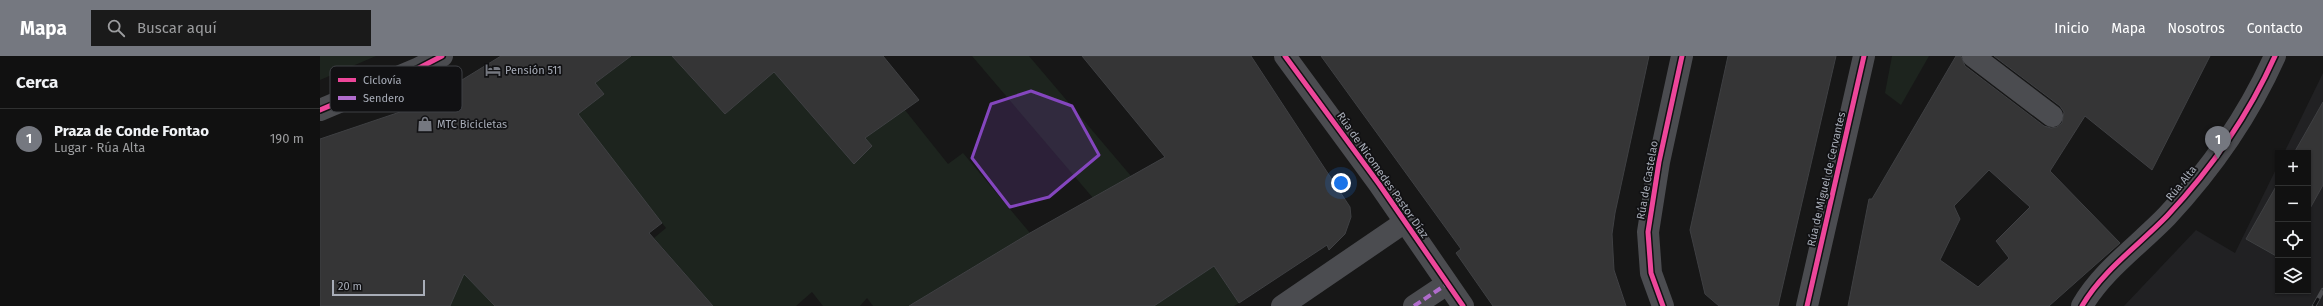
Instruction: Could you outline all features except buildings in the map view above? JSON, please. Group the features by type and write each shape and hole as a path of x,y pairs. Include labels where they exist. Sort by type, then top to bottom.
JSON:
{"street":[{"path":"423,66 442,56"},
{"name":"Rúa de Nicomedes Pastor Díaz","path":"1285,56 1405,222 1462,306"},
{"name":"Rúa de Castelao","path":"1663,306 1651,273 1648,232 1659,162 1682,56"},
{"name":"Rúa de Miguel de Cervantes","path":"1807,306 1864,56"},
{"path":"1973,56 2052,116"},
{"name":"Rúa Alta","path":"2082,306 2096,286 2168,214 2207,167 2244,118 2275,56"},
{"path":"320,110 330,106"},
{"path":"1282,306 1405,222"},
{"path":"1414,306 1447,284"}],"highlighted area":[{"path":"1031,91 1072,106 1099,155 1049,197 1010,207 972,158 991,104"}],"shaded area":[{"path":"320,56 376,56 353,66 330,66 330,76 320,80"},
{"path":"631,56 672,56 725,114 774,71 880,104 906,84 910,89 897,100 948,164 963,153 1030,233 909,306 873,306 867,298 860,306 823,306 812,292 796,306 713,306 654,238 666,228 576,115 595,83"},
{"path":"972,56 1029,56 1131,176 1093,198"},
{"path":"1892,56 1929,56 1901,105 1885,93"},
{"path":"2323,73 2323,306 2124,306 2196,230 2235,253 2275,171 2275,294 2311,294 2311,150 2285,150"},
{"path":"1214,266 1239,303 1234,306 1154,306"},
{"path":"462,272 495,306 450,306"}],"railway":[{"path":"2314,306 2323,290"}],"marked path":[{"path":"1414,306 1447,284"}],"cycle path":[{"path":"423,66 442,56"},
{"path":"1285,56 1379,184 1463,306"},
{"path":"1663,306 1651,273 1648,232 1659,162 1682,56"},
{"path":"1807,306 1864,56"},
{"path":"2082,306 2100,281 2167,216 2214,160 2241,120 2265,78 2275,56"},
{"path":"320,110 330,106"}],"place":[{"name":"Pensión 511","path":"493,70"},
{"name":"MTC Bicicletas","path":"425,124"},
{"name":"Praza de Conde Fontao","path":"2218,159"}]}
